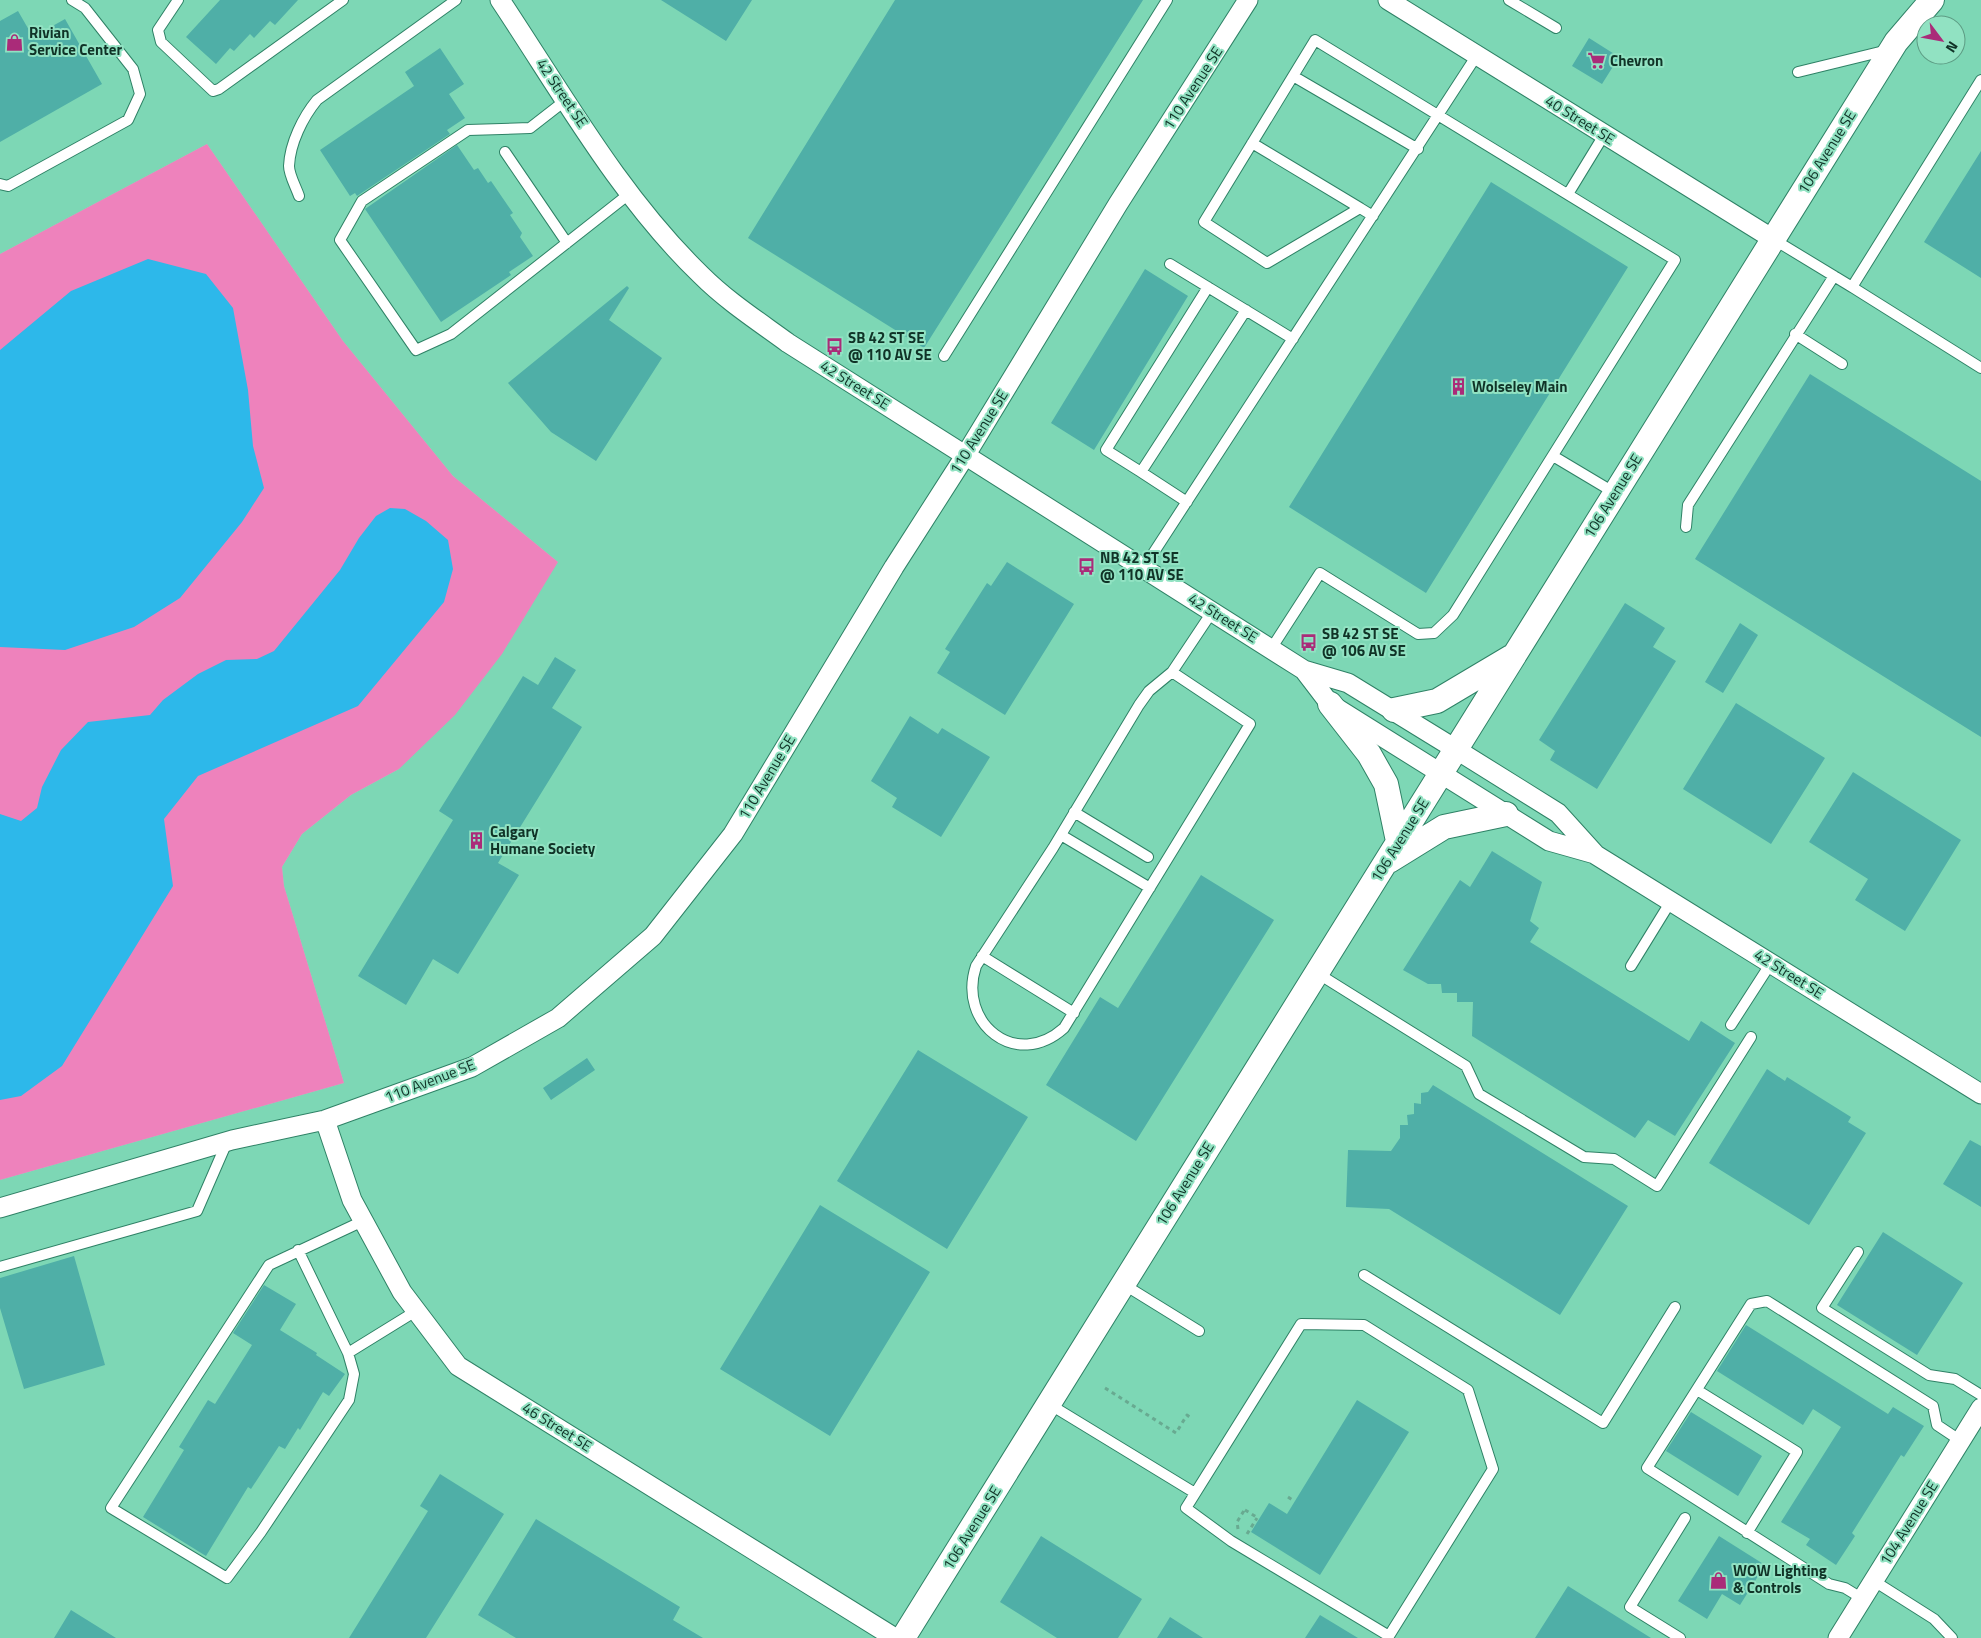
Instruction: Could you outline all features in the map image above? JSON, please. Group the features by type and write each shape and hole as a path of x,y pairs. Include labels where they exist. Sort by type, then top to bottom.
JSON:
{"street":[{"name":"42 Street SE","path":"500,0 629,194 700,274 728,300 788,343 1304,670 1348,683 1558,813 1596,854 1981,1094"},
{"name":"110 Avenue SE","path":"0,1208 227,1142 325,1120 472,1067 558,1018 653,936 733,834 894,567 965,456 1118,204 1248,0"},
{"name":"40 Street SE","path":"1388,0 1773,239"},
{"name":"106 Avenue SE","path":"1894,45 1912,0"},
{"name":"106 Avenue SE","path":"903,1638 1398,841 1458,750 1615,493 1894,45 1932,0"},
{"path":"1394,710 1437,701 1515,655"},
{"name":"42 Street SE","path":"1304,670 1330,704 1549,841 1596,854"},
{"path":"1330,704 1369,754 1386,784 1398,841"},
{"path":"1385,863 1444,827 1506,814"},
{"name":"46 Street SE","path":"325,1120 352,1200 363,1221 402,1292 458,1366 895,1638"},
{"name":"104 Avenue SE","path":"1838,1638 1981,1408"}],"lane":[{"path":"0,184 8,186 128,120 140,94 133,69 85,8 72,0"},
{"path":"178,0 158,30 161,42 213,90 219,89 343,0"},
{"path":"299,196 289,167 298,132 307,112 317,100 456,0"},
{"path":"944,356 1167,0"},
{"path":"1510,0 1556,28"},
{"path":"1271,649 1320,573 1418,634 1434,633 1453,614 1675,260 1315,40 1204,222 1267,263 1360,208"},
{"path":"1798,72 1894,45"},
{"path":"1143,569 1418,149 1477,55"},
{"path":"1293,76 1418,149"},
{"path":"1852,287 1981,80"},
{"path":"566,100 530,128 468,130 362,201 340,240 416,350 451,334 629,194"},
{"path":"1568,194 1604,134"},
{"path":"1252,143 1373,216"},
{"path":"505,152 567,242"},
{"path":"1773,239 1981,368"},
{"path":"1170,264 1293,340"},
{"path":"1686,527 1688,505 1834,276"},
{"path":"1187,502 1106,450 1208,287"},
{"path":"1141,472 1246,310"},
{"path":"1796,334 1842,364"},
{"path":"1553,456 1615,493"},
{"path":"1172,672 1250,724 1064,1028 1050,1040 1028,1046 1001,1039 982,1023 973,1000 971,981 976,966 1061,835 1139,705 1149,691 1172,672 1212,612"},
{"path":"1074,812 1148,857"},
{"path":"1061,835 1150,888"},
{"path":"1631,966 1670,901"},
{"path":"982,956 1074,1013"},
{"path":"1731,1025 1771,963"},
{"path":"1316,973 1466,1066 1479,1094 1584,1157 1614,1159 1657,1186 1752,1037"},
{"path":"0,1267 197,1211 227,1142"},
{"path":"298,1250 348,1354 354,1374 349,1400 261,1532 227,1578 111,1508 269,1264 298,1250 363,1221"},
{"path":"1858,1252 1822,1308 1929,1376 1955,1379 1981,1395"},
{"path":"1364,1275 1603,1423 1675,1308"},
{"path":"1123,1284 1200,1331"},
{"path":"1863,1598 1845,1588 1828,1584 1647,1468 1751,1304 1766,1301 1932,1406 1937,1425 1961,1441"},
{"path":"348,1354 416,1311"},
{"path":"1301,1324 1364,1325 1468,1390 1494,1469 1389,1636 1231,1541 1186,1508 1195,1494 1301,1324"},
{"path":"1697,1390 1797,1452 1747,1533"},
{"path":"1048,1404 1195,1494"},
{"path":"1680,1638 1630,1608 1686,1518"},
{"path":"1874,1581 1934,1619 1952,1638"}],"path":[{"path":"1105,1388 1176,1433 1187,1416 1191,1418"},
{"path":"1147,1415 1150,1410"},
{"path":"1288,1497 1294,1501"},
{"path":"1244,1509 1258,1518 1247,1535 1239,1530 1237,1522 1244,1509"}],"shaded area":[{"path":"0,0 1981,0 1981,1638 0,1638 0,1180 344,1083 284,886 282,867 302,834 351,795 399,769 558,562 453,476 343,341 207,144 0,254"},
{"path":"207,144 343,341 453,476 558,562 502,654 455,715 399,769 351,795 302,834 282,867 284,886 344,1083 0,1180 0,254"}],"water":[{"path":"148,259 206,274 233,308 248,390 253,446 264,488 242,522 180,598 134,627 65,650 0,647 0,350 71,291"},
{"path":"390,508 405,509 426,521 448,540 453,569 444,602 358,706 198,776 164,819 173,886 62,1066 21,1096 0,1100 0,814 21,821 37,808 42,787 61,750 88,722 150,715 163,700 198,674 226,660 257,659 274,651 340,570 359,538 376,516"}],"building":[{"path":"220,0 298,0 275,25 270,21 254,38 250,34 234,51 230,48 216,64 186,37"},
{"path":"661,0 752,0 726,41"},
{"path":"895,0 1143,0 924,348 748,238"},
{"path":"18,11 33,37 65,19 102,84 0,142 0,21"},
{"name":"Chevron","path":"1589,38 1619,57 1602,84 1572,66"},
{"path":"440,48 464,84 449,94 465,118 447,130 450,134 357,196 355,193 350,196 320,150 414,86 405,72"},
{"path":"457,145 474,170 478,168 488,183 491,181 513,213 510,215 522,233 520,237 533,256 509,272 511,275 441,322 365,209"},
{"path":"1981,151 1981,278 1924,242"},
{"name":"Wolseley Main","path":"1491,182 1628,267 1426,593 1289,507"},
{"path":"1145,269 1188,296 1094,450 1051,423"},
{"path":"627,286 629,288 609,320 662,358 596,461 551,432 508,383"},
{"path":"1810,374 1981,481 1981,737 1695,559"},
{"path":"1007,562 1074,604 1005,715 937,673 950,652 945,649 987,583 991,586"},
{"path":"1625,603 1665,628 1653,647 1676,661 1597,789 1550,760 1555,751 1539,740"},
{"path":"1740,623 1758,635 1723,693 1705,682"},
{"name":"Calgary Humane Society","path":"555,657 576,670 552,708 582,727 498,863 519,875 458,974 433,959 406,1005 358,976 453,820 439,811 523,676 538,685"},
{"path":"1736,703 1825,758 1771,844 1683,789"},
{"path":"910,716 938,734 942,728 990,757 941,837 892,807 897,798 871,781"},
{"path":"1853,772 1961,840 1905,931 1855,900 1868,879 1809,842"},
{"path":"1492,851 1542,882 1530,921 1539,928 1530,942 1689,1041 1701,1021 1735,1043 1675,1136 1648,1120 1635,1138 1472,1036 1473,1002 1457,1002 1457,993 1442,993 1441,984 1428,984 1403,970 1460,880 1470,887"},
{"path":"1201,875 1274,920 1136,1141 1046,1085 1100,997 1118,1008"},
{"path":"918,1050 1028,1117 947,1249 837,1181"},
{"path":"587,1058 595,1070 551,1100 543,1088"},
{"path":"1767,1069 1785,1081 1787,1077 1851,1117 1848,1122 1866,1133 1809,1225 1709,1163"},
{"path":"1433,1085 1628,1206 1560,1315 1389,1209 1346,1207 1348,1150 1391,1151 1400,1138 1400,1125 1408,1125 1407,1115 1414,1114 1414,1103 1421,1104 1421,1093 1428,1092"},
{"path":"1970,1140 1981,1146 1981,1207 1943,1184"},
{"path":"820,1205 930,1272 830,1436 720,1369"},
{"path":"1883,1232 1963,1283 1917,1355 1837,1305"},
{"path":"74,1256 105,1365 24,1389 0,1308 0,1278"},
{"path":"264,1285 296,1304 280,1330 317,1353 316,1355 345,1374 329,1396 323,1392 300,1430 298,1428 285,1449 279,1446 251,1489 248,1487 206,1556 143,1517 184,1450 179,1447 208,1400 215,1404 252,1345 233,1333"},
{"path":"1746,1325 1888,1414 1893,1407 1924,1426 1904,1457 1901,1455 1852,1533 1855,1536 1836,1565 1806,1545 1810,1539 1781,1522 1841,1427 1813,1409 1803,1425 1717,1371"},
{"path":"1357,1400 1409,1432 1320,1575 1251,1532 1269,1503 1287,1514"},
{"path":"1691,1412 1762,1456 1738,1496 1666,1451"},
{"path":"440,1474 504,1514 426,1638 349,1638 428,1511 420,1506"},
{"path":"536,1519 680,1607 673,1620 703,1638 516,1638 478,1615"},
{"path":"1041,1536 1142,1599 1118,1638 1057,1638 1000,1602"},
{"path":"1719,1536 1765,1565 1740,1605 1722,1594 1707,1619 1678,1601"},
{"path":"1568,1586 1651,1638 1535,1638"},
{"path":"71,1610 116,1638 54,1638"},
{"path":"1320,1615 1358,1638 1305,1638"},
{"path":"1170,1617 1203,1638 1157,1638"}],"place":[{"name":"Rivian Service Center","path":"15,42"},
{"name":"Chevron","path":"1596,61"},
{"name":"SB 42 ST SE @ 110 AV SE","path":"834,347"},
{"name":"Wolseley Main","path":"1458,387"},
{"name":"NB 42 ST SE @ 110 AV SE","path":"1086,567"},
{"name":"SB 42 ST SE @ 106 AV SE","path":"1308,643"},
{"name":"Calgary Humane Society","path":"476,841"},
{"name":"WOW Lighting & Controls","path":"1719,1580"}]}
